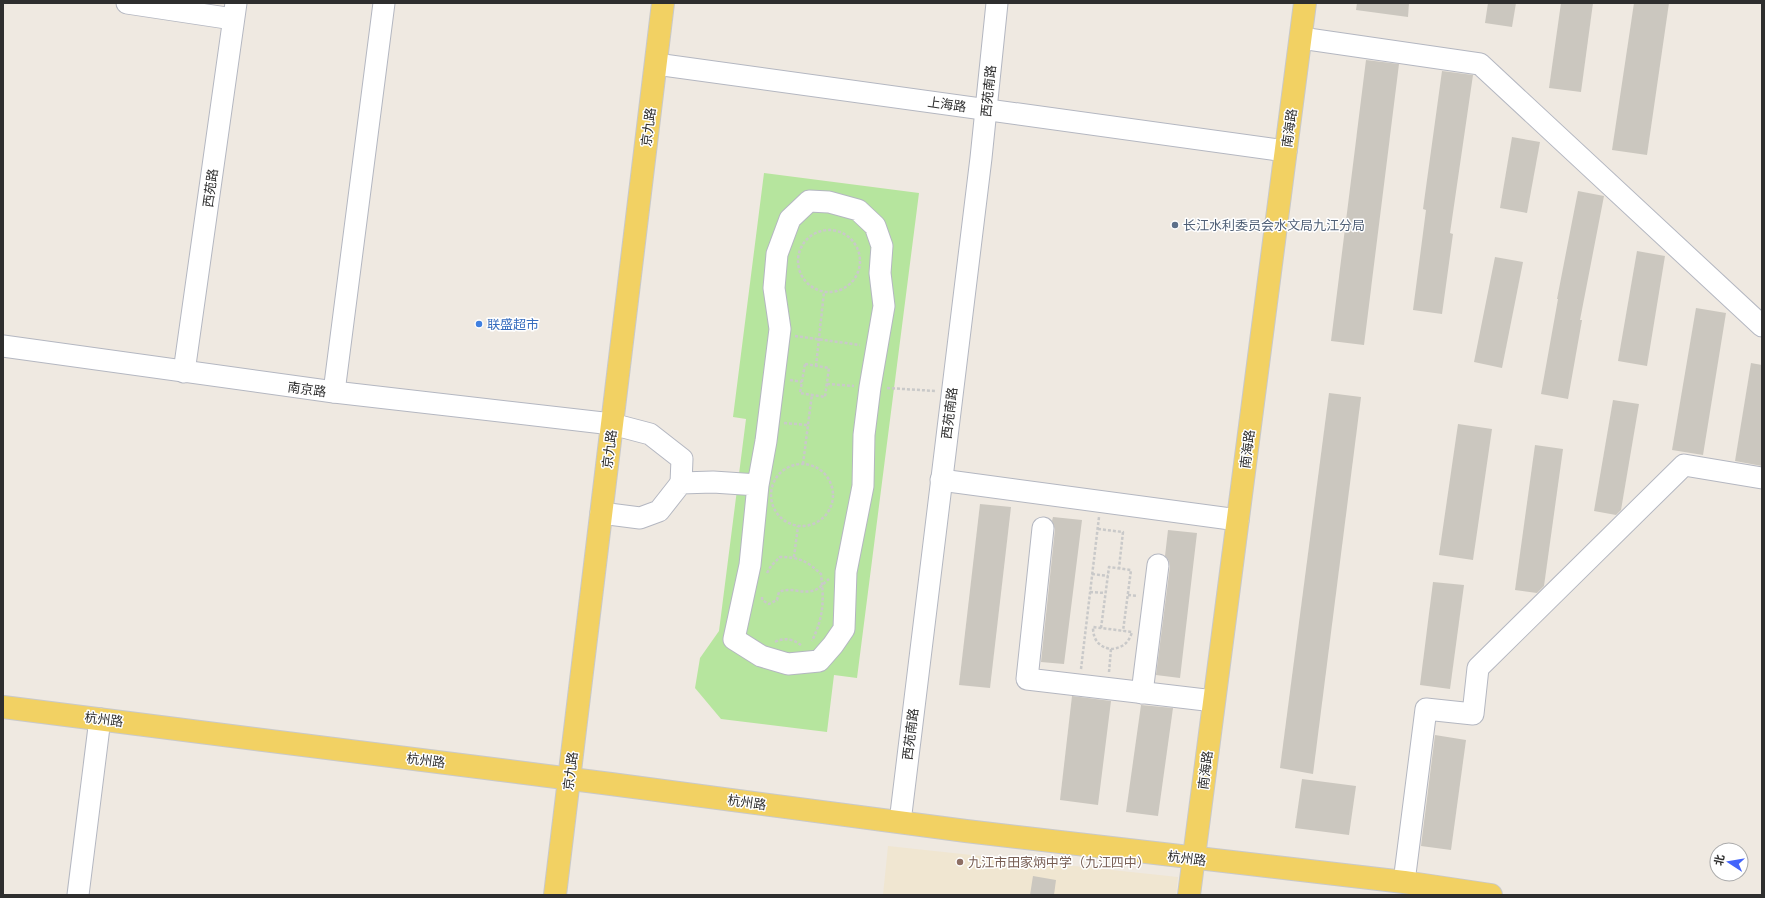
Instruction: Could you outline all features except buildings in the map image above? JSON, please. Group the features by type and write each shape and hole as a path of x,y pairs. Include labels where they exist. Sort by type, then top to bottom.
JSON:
{"main road":[{"name":"京九路","path":"555,895 663,3"},
{"name":"南海路","path":"1189,895 1305,3"},
{"name":"杭州路","path":"3,707 900,822 1404,882 1491,895"}],"street":[{"path":"127,3 234,11"},
{"path":"334,392 384,3"},
{"name":"西苑南路","path":"900,822 986,110 997,3"},
{"name":"西苑路","path":"184,372 234,11"},
{"path":"1301,38 1480,64 1762,326"},
{"name":"上海路","path":"656,64 1286,151"},
{"path":"809,202 829,202 858,210 875,226 882,246 880,273 884,306 877,348 870,386 864,435 863,486 846,572 844,629 833,645 818,661 788,664 761,656 734,639 750,564 758,485 780,329 774,288 777,254 790,219 809,202"},
{"name":"南京路","path":"3,346 334,392 612,424 650,434 682,459 681,483"},
{"path":"1404,882 1426,709 1473,714 1478,668 1684,465 1762,478"},
{"path":"941,480 1238,520"},
{"path":"601,513 640,518 659,511 681,483 713,482 758,485"},
{"path":"1043,528 1027,679 1214,701"},
{"path":"1142,693 1158,565"},
{"path":"78,895 100,719"}],"path":[{"path":"829,229 840,231 855,243 861,262 853,281 845,288 835,292 824,292 814,288 806,282 800,273 798,263 799,252 810,235 829,229"},
{"path":"816,366 824,292"},
{"path":"779,334 877,348"},
{"path":"805,364 829,368 827,384 825,397 800,393 805,364"},
{"path":"827,384 952,392"},
{"path":"803,464 812,394"},
{"path":"768,422 808,425"},
{"path":"803,464 822,470 829,478 833,487 834,497 832,507 826,516 818,523 808,526 798,526 788,523 779,516 774,508 771,497 772,486 777,477 784,470 793,465 803,464"},
{"path":"1079,686 1100,501"},
{"path":"794,557 798,526"},
{"path":"1098,529 1123,532 1119,568"},
{"path":"764,579 770,566 780,557 794,557 810,563 821,574 823,610 818,629 812,641 808,644"},
{"path":"1101,628 1109,567 1119,568 1131,570 1124,631"},
{"path":"762,593 762,600 769,604 777,600 779,592 784,590 809,592 817,589 832,577 846,572"},
{"path":"1092,574 1108,576"},
{"path":"1090,592 1105,593"},
{"path":"1094,627 1101,628 1124,631 1132,632 1130,638 1122,647 1112,649 1101,646 1095,637 1094,627"},
{"path":"1107,689 1112,649"}],"shaded area":[{"name":"九江市田家炳中学（九江四中）","path":"888,846 1178,877 1176,895 883,895"}],"green space":[{"path":"764,173 919,193 857,678 834,675 827,732 721,719 695,688 700,658 719,631 746,419 733,417"}],"place":[{"name":"长江水利委员会水文局九江分局","path":"1175,225"},
{"name":"联盛超市","path":"479,324"},
{"name":"九江市田家炳中学（九江四中）","path":"960,862"}]}
